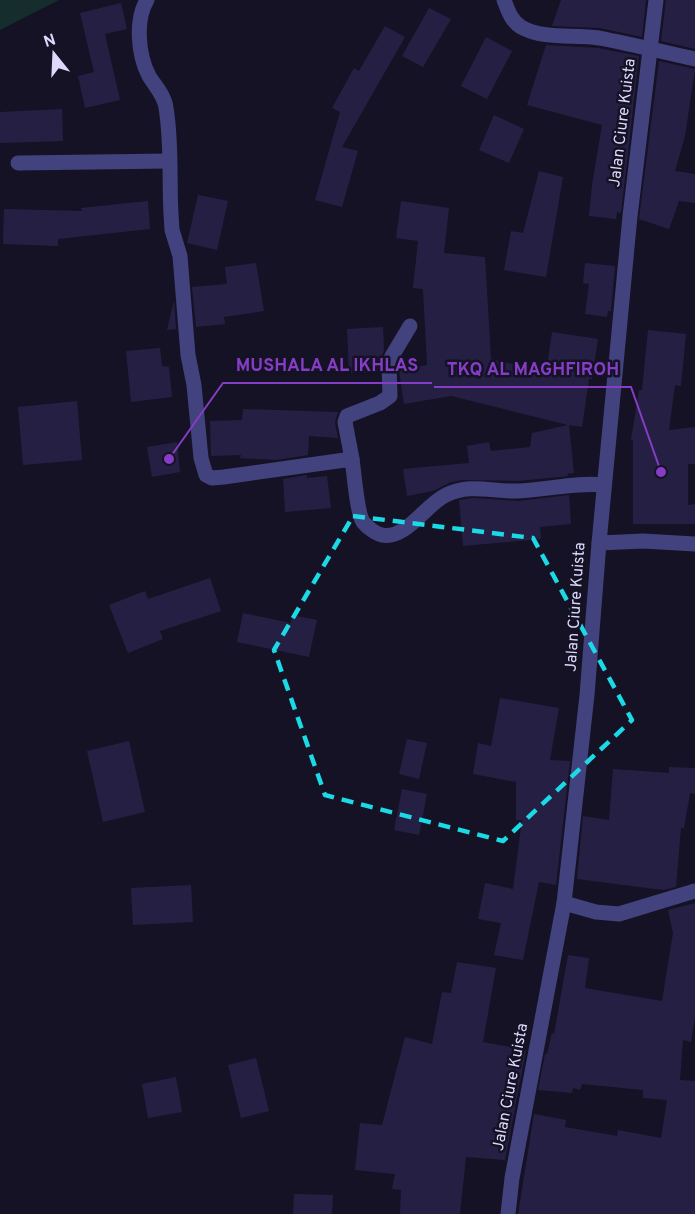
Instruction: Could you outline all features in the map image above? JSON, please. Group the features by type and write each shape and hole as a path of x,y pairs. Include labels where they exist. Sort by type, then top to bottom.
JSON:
{"street":[{"path":"147,0 141,21 141,54 147,73 166,106 172,230 180,256 188,355 194,384 204,472 209,477 224,477 352,459"},
{"path":"504,0 514,22 522,28 542,34 598,38 695,59"},
{"name":"Jalan Ciure Kuista","path":"508,1214 512,1178 564,903 587,695 604,485 630,216 656,0"},
{"path":"18,163 169,161"},
{"path":"410,326 389,365 390,396 380,403 347,416 345,422 362,519 366,525 381,535 396,533 408,527 428,507 445,495 471,488 514,491 591,483 604,485"},
{"path":"599,543 643,541 695,544"},
{"path":"564,903 596,912 620,914 695,891"}],"highlighted area":[{"path":"353,516 533,538 632,720 503,841 325,795 274,650"}],"green space":[{"path":"0,0 59,0 0,30"}],"building":[{"path":"561,0 646,0 642,37 600,28 552,26"},
{"path":"666,0 695,0 695,49 661,41"},
{"path":"121,3 127,29 105,34 120,100 85,108 78,76 94,72 80,13"},
{"path":"429,8 451,19 423,67 402,56"},
{"path":"385,26 405,37 342,147 358,151 342,207 315,200 340,112 332,108 354,68 359,71"},
{"path":"486,37 512,51 487,99 461,86"},
{"path":"546,45 598,48 639,56 621,213 617,212 616,219 589,216 602,125 527,105"},
{"path":"659,61 695,69 685,136 675,171 695,174 695,203 679,201 669,229 639,219"},
{"path":"62,109 63,141 0,143 0,112"},
{"path":"494,115 524,129 509,163 479,150"},
{"path":"539,171 563,177 546,277 504,270 511,231 523,233"},
{"path":"198,195 228,201 217,250 187,243"},
{"path":"148,201 150,229 58,239 58,246 3,244 4,209 82,211 81,208"},
{"path":"401,201 449,208 444,253 485,257 491,359 546,372 552,332 598,339 582,427 569,425 574,473 567,474 568,476 518,481 463,480 451,482 433,491 407,496 403,469 469,463 467,446 489,442 491,451 530,447 532,433 568,425 451,396 404,404 399,371 427,365 423,289 413,288 418,241 396,238"},
{"path":"256,263 264,311 224,317 225,324 196,327 192,287 227,284 225,267"},
{"path":"585,263 615,266 611,311 608,311 607,317 585,314 589,284 583,283"},
{"path":"174,300 176,329 167,330"},
{"path":"383,327 384,350 379,372 349,373 347,329"},
{"path":"648,330 686,334 681,386 675,385 669,430 695,427 695,464 688,464 688,505 695,504 695,524 633,524 633,440 631,440 639,390 642,390"},
{"path":"160,348 162,366 169,367 172,397 131,402 126,351"},
{"path":"77,401 82,460 23,465 18,407"},
{"path":"243,409 338,412 335,423 338,438 309,436 308,455 276,460 240,458 241,455 211,456 210,421 242,420"},
{"path":"177,442 180,472 152,477 147,447"},
{"path":"307,475 307,478 327,476 331,508 285,512 283,479"},
{"path":"569,495 571,524 540,527 541,539 463,546 459,500 473,498 519,501"},
{"path":"210,578 221,611 160,631 163,639 128,653 109,605 145,591 148,599"},
{"path":"243,613 291,623 292,615 317,620 309,657 237,642"},
{"path":"500,698 559,708 550,760 570,761 556,885 539,882 523,960 494,955 501,923 478,919 485,883 513,889 522,820 516,820 516,782 473,774 478,743 491,746"},
{"path":"407,739 427,743 419,779 399,774"},
{"path":"129,741 145,812 103,822 87,751"},
{"path":"669,767 695,768 695,794 690,793 684,828 681,828 676,887 663,890 577,879 583,816 609,820 613,769 669,773"},
{"path":"402,789 427,794 419,835 394,830"},
{"path":"191,885 193,922 133,925 131,888"},
{"path":"695,903 695,1017 691,1042 683,1040 680,1080 695,1081 695,1214 518,1214 534,1114 566,1120 565,1127 617,1136 618,1130 661,1138 667,1100 643,1098 643,1090 582,1084 580,1090 573,1088 572,1093 538,1090 545,1054 547,1054 552,1033 554,1034 568,955 589,958 585,988 662,1001 673,933 668,910"},
{"path":"457,962 496,968 483,1042 526,1050 505,1160 466,1157 460,1214 400,1214 401,1190 392,1189 395,1174 355,1170 360,1123 382,1125 405,1037 432,1044 442,992 451,993"},
{"path":"256,1058 269,1111 241,1118 228,1065"},
{"path":"176,1077 182,1112 148,1118 142,1084"},
{"path":"294,1194 333,1195 332,1214 293,1214"}],"place":[{"name":"MUSHALA AL IKHLAS","path":"169,459"},
{"name":"TKQ AL MAGHFIROH","path":"661,472"}]}
